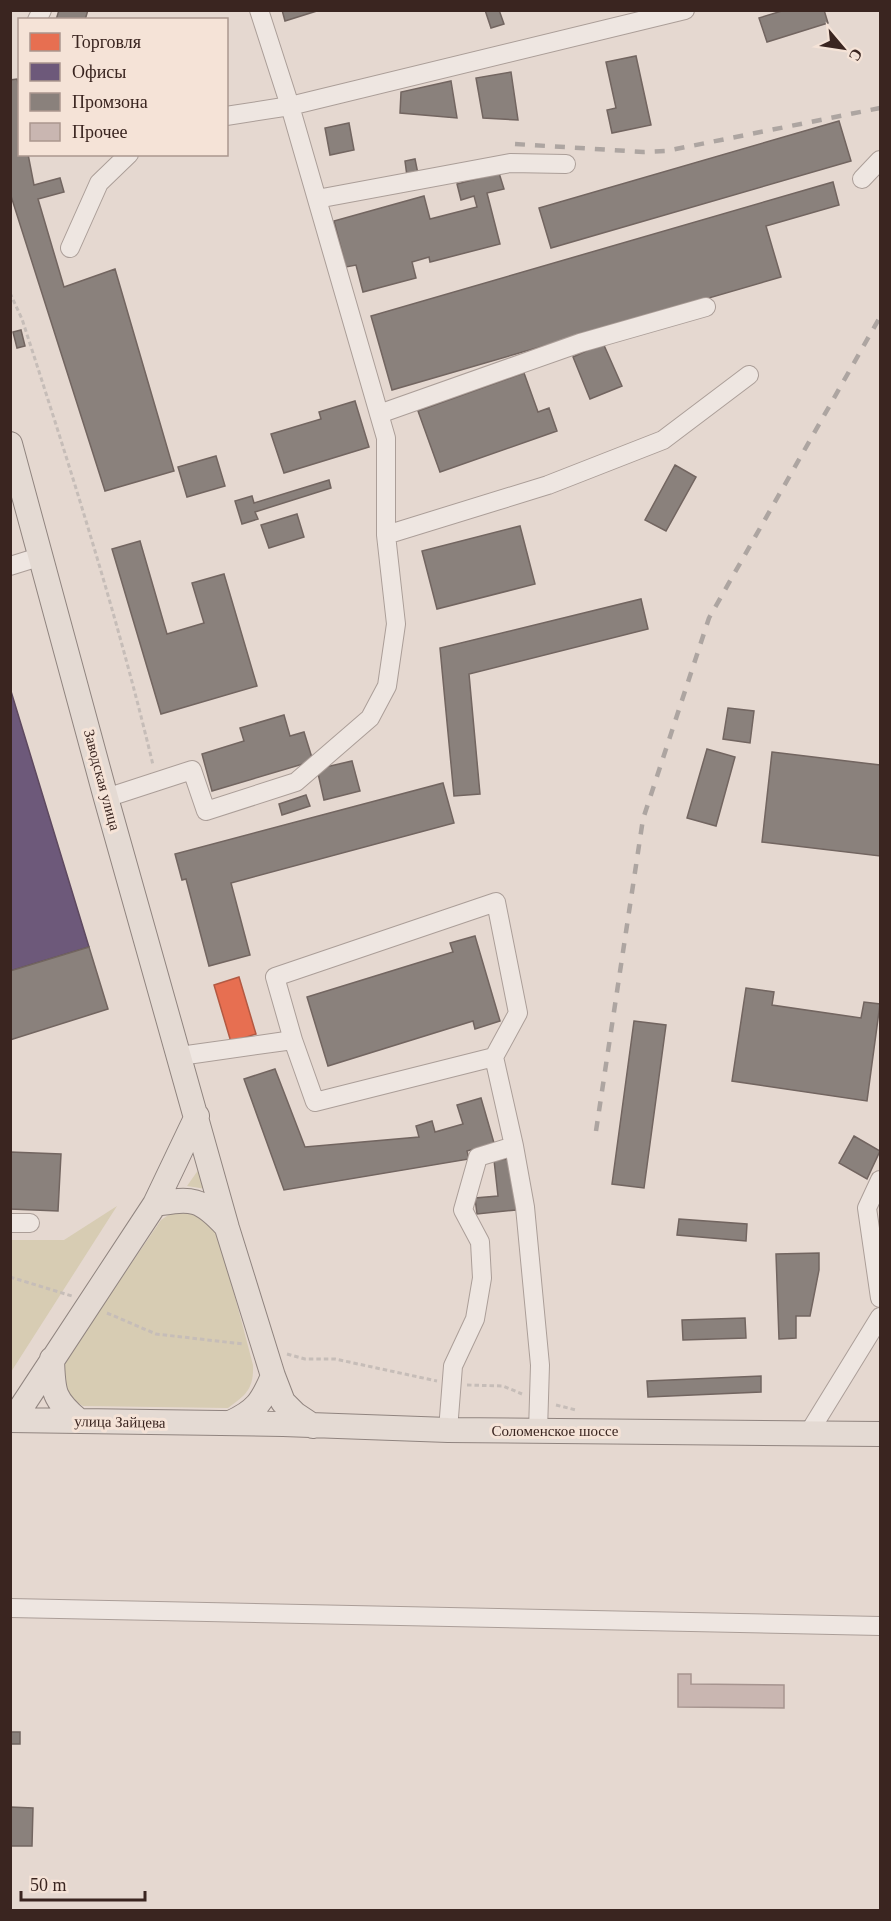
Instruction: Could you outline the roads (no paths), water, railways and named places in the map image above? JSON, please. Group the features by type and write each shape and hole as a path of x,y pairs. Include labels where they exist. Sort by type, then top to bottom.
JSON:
{"main road":[{"name":"Заводская улица","path":"10,444 42,555 106,798 227,1228 264,1348 284,1402 295,1414 313,1426"},
{"path":"12,1420 155,1203 197,1116"},
{"path":"155,1203 175,1201 207,1205 227,1228"},
{"path":"52,1359 53,1391 61,1406 79,1421"},
{"path":"229,1423 250,1413 265,1396 273,1376"},
{"name":"улица Зайцева","path":"12,1420 229,1423"},
{"name":"Соломенское шоссе","path":"229,1423 448,1430 880,1434"}],"street":[{"path":"106,798 192,770 206,811 296,782 370,718 387,686 396,624 386,535 386,438 290,106 259,10"},
{"path":"228,117 290,106 684,10"},
{"path":"70,248 99,183 127,156"},
{"path":"862,179 880,160"},
{"path":"317,199 510,163 566,164"},
{"path":"379,414 580,343 706,307"},
{"path":"386,535 548,486 663,441 749,375"},
{"path":"10,566 42,555"},
{"path":"494,1057 315,1102 293,1040 275,977 496,902 518,1013 494,1057 525,1207 540,1365 538,1431"},
{"path":"180,1056 293,1040"},
{"path":"448,1430 453,1366 475,1319 482,1278 480,1242 463,1210 478,1157 514,1146"},
{"path":"880,1180 867,1208 880,1298"},
{"path":"10,1222 30,1223"},
{"path":"808,1434 880,1317"},
{"path":"10,1608 880,1626"}],"railway":[{"path":"515,144 643,152 666,151 880,108"},
{"path":"596,1131 643,819 709,618 880,317"}]}
